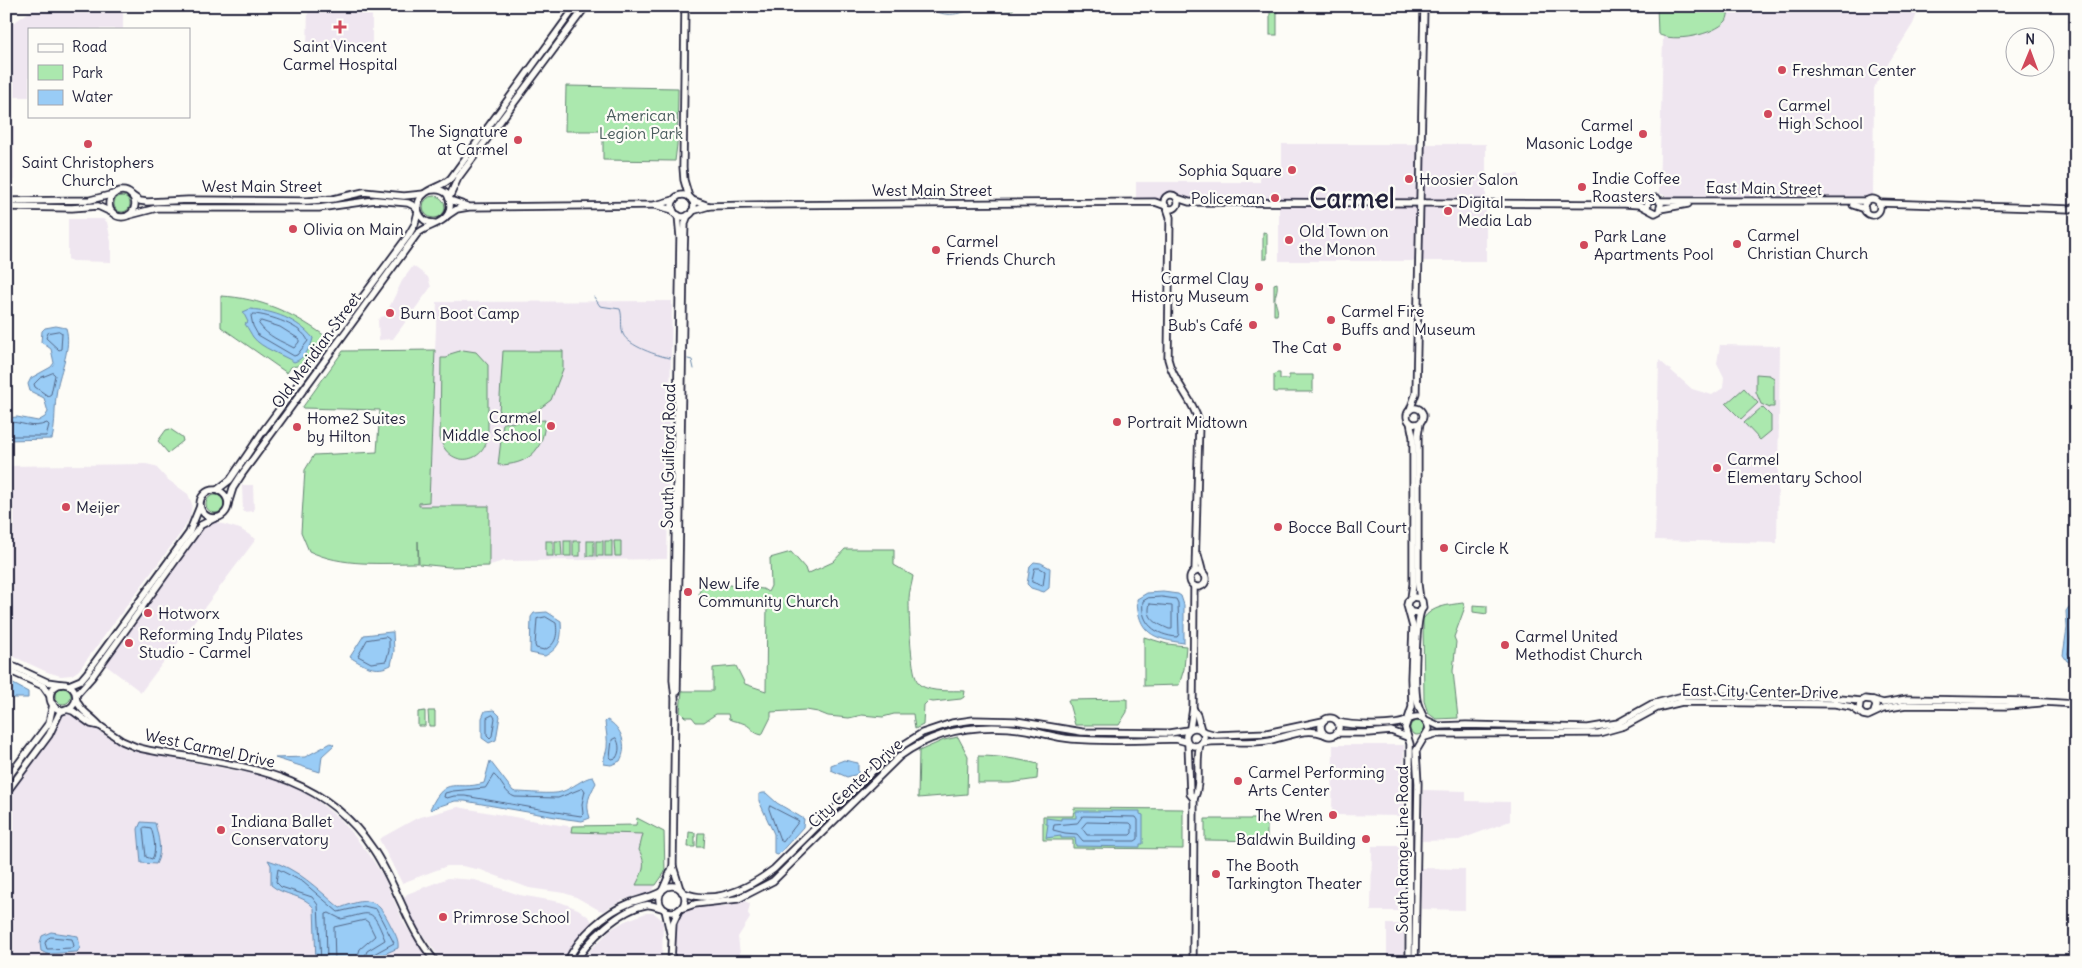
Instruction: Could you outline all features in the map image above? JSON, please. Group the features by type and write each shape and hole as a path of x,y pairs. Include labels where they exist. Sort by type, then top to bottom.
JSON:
{"main road":[{"path":"418,211 419,200 424,194 451,178 576,6"},
{"path":"448,215 452,188 586,6"},
{"path":"684,180 685,6"},
{"path":"1188,743 1194,746 1215,741 1269,741 1313,730 1330,736 1337,733 1391,731 1417,740 1425,738 1429,729 1418,704 1416,691 1418,620 1423,604 1420,599 1418,584 1418,435 1420,423 1424,415 1420,410 1416,393 1424,6"},
{"path":"565,22 571,27"},
{"name":"South Guilford Road","path":"681,890 673,866 675,698 673,680 680,237 676,213 676,198 684,180"},
{"name":"South Guilford Road","path":"675,698 678,680 685,240 690,213 690,198 684,180"},
{"path":"452,188 453,196 460,204"},
{"path":"432,190 442,191 449,199 470,207"},
{"path":"6,200 90,200 122,191 131,194 135,201 135,206 130,215 120,217 104,207 98,206 79,208 6,207"},
{"name":"West Main Street","path":"131,194 140,201 148,202 181,200 307,201 333,199 364,192 408,196 424,194"},
{"path":"113,213 109,205 110,199 114,194"},
{"path":"1197,587 1190,580 1195,572 1198,424 1196,414 1171,368 1168,352 1170,217 1164,202 1167,197 1173,196 1188,202 1624,204 1647,208 1652,213 1660,210 1660,201 1654,198 1624,204"},
{"name":"West Main Street","path":"676,213 690,213 709,206 1155,202 1167,197"},
{"path":"410,204 427,222 436,223 457,209 470,207 655,205 676,198"},
{"name":"West Main Street","path":"676,198 690,198 709,206"},
{"path":"1170,217 1176,207 1177,198"},
{"path":"1896,204 1872,215 1865,208 1867,202 1874,199 1879,203 1896,204 2074,209"},
{"name":"West Main Street","path":"130,215 146,209 162,208 319,208 375,200 410,204"},
{"path":"1647,208 1648,200"},
{"name":"East Main Street","path":"1660,201 1867,202"},
{"name":"West Main Street","path":"1155,202 1166,207"},
{"path":"1166,207 1171,209 1188,202"},
{"path":"1879,203 1879,211"},
{"path":"410,204 415,213 415,224"},
{"name":"East Main Street","path":"1660,210 1687,204 1848,205 1865,208"},
{"path":"655,205 676,213"},
{"name":"Old Meridian Street","path":"217,490 227,484 279,410 408,236 415,224 418,211"},
{"name":"Old Meridian Street","path":"228,504 233,488 242,474 416,234 436,223"},
{"path":"1407,737 1405,728 1412,706 1410,678 1413,628 1407,604 1411,598 1413,584 1413,437 1407,417 1416,393"},
{"path":"1410,410 1415,408 1420,410"},
{"path":"1410,422 1420,423"},
{"path":"6,663 42,680 61,684 69,685 83,679 189,533 204,494 210,490 217,490 226,496 228,504 224,514 201,525 92,677 76,696 73,705 59,714 46,741 6,793"},
{"path":"200,506 205,515 215,518"},
{"path":"1194,799 1190,794 1186,735 1193,708 1194,600 1197,587 1205,582 1196,540"},
{"path":"1195,572 1203,574"},
{"path":"1411,598 1420,599"},
{"path":"1408,608 1413,613 1421,611"},
{"path":"6,669 42,686 50,697 52,704 49,723 6,780"},
{"path":"50,697 54,688 61,684"},
{"path":"69,685 74,689 76,696"},
{"name":"West Carmel Drive","path":"76,696 79,707 100,726 122,741 142,749 252,768 275,774 300,784 327,801 354,824 374,850 388,874 411,927 436,962"},
{"name":"East City Center Drive","path":"1425,719 1439,726 1588,728 1611,725 1652,704 1683,696 1830,698 1861,701"},
{"path":"2040,703 2010,706 1906,705 1874,712 1868,716 1860,713 1858,706 1861,701 1868,698 1882,703 1914,699 2075,704"},
{"path":"1873,700 1876,706 1874,712"},
{"name":"East City Center Drive","path":"1425,738 1437,734 1599,733 1624,726 1657,708 1689,701 1834,704 1851,708 1860,713"},
{"path":"52,704 57,708 66,710"},
{"path":"1193,708 1204,738 1197,756 1197,793 1194,799 1193,962"},
{"name":"West Carmel Drive","path":"66,710 73,711 91,724 100,726"},
{"path":"1189,729 1196,728 1216,735 1267,733 1332,718 1338,722 1350,725 1397,724 1416,716 1425,719"},
{"name":"City Center Drive","path":"681,890 696,897 723,894 737,891 758,880 774,869 892,752 914,737 933,728 961,721 981,720 1024,722 1082,732 1169,733 1189,729"},
{"path":"1324,721 1321,726 1324,734"},
{"path":"1337,733 1340,727 1338,722"},
{"name":"City Center Drive","path":"680,909 695,904 738,899 773,881 900,756 924,741 940,734 972,728 1007,728 1082,740 1176,739 1188,743"},
{"name":"South Range Line Road","path":"1407,737 1410,746 1409,962"},
{"name":"South Range Line Road","path":"1415,962 1418,790 1416,756 1417,749 1425,738"},
{"name":"South Guilford Road","path":"662,891 673,866"},
{"path":"567,962 584,935 599,921 630,903 650,897 670,886 681,890 685,900 674,923 671,962"},
{"path":"662,891 659,901 672,940"},
{"path":"576,962 592,939 615,920 644,906 672,912 680,909"}],"shaded area":[{"path":"38,6 123,6 123,28 28,28 28,97 16,97 6,101 6,28"},
{"name":"Saint Vincent Carmel Hospital","path":"308,6 372,6 372,49 307,48"},
{"name":"Carmel High School","path":"1751,6 1920,6 1913,24 1874,89 1873,200 1668,197 1659,193 1663,37 1696,37 1727,20 1729,10"},
{"path":"6,109 14,126 14,193 6,193"},
{"path":"1282,144 1486,144 1486,261 1279,261 1279,199 1136,199 1136,182 1260,182 1260,171 1282,170"},
{"path":"1506,174 1519,174 1519,183 1506,183"},
{"path":"68,219 103,219 107,222 111,242 111,262 72,261 68,259"},
{"path":"413,266 428,277 431,287 393,339 379,340 378,320 385,316 402,281"},
{"name":"Carmel Middle School","path":"672,301 667,559 504,561 486,566 418,563 419,503 429,502 437,302"},
{"name":"Carmel Elementary School","path":"1720,345 1780,346 1777,543 1655,540 1659,360 1692,389 1712,395 1723,388 1724,377 1717,363"},
{"path":"146,464 155,466 167,479 188,494 192,504 190,517 183,530 79,670 72,675 61,676 47,672 6,653 6,466"},
{"path":"242,485 253,485 254,511 243,512"},
{"path":"216,522 240,529 256,539 141,692 104,664 203,529 210,523"},
{"path":"66,713 77,717 128,750 264,776 295,788 315,799 342,821 369,854 384,878 405,925 430,962 6,962 6,796 52,735 63,714"},
{"path":"1333,745 1404,745 1403,816 1332,815"},
{"path":"1423,790 1466,791 1466,801 1510,802 1510,821 1459,840 1422,841"},
{"path":"458,807 591,829 662,833 664,873 652,891 623,900 603,911 564,893 529,888 481,870 462,866 447,866 402,883 379,839 417,818"},
{"path":"1372,846 1404,846 1403,911 1371,911"},
{"path":"1421,868 1465,869 1465,910 1421,909"},
{"path":"448,878 475,880 520,895 560,902 578,909 590,918 592,923 577,939 563,962 443,962 417,927 404,898 407,894"},
{"path":"744,900 750,904 748,913 750,918 738,937 741,962 674,962 674,928 679,915 694,906 724,906"},
{"path":"646,913 654,913 663,923 662,962 583,962 591,949 613,928"},
{"path":"1387,924 1404,924 1404,962 1387,962"}],"green space":[{"path":"868,6 1014,6 1013,10"},
{"path":"1270,6 1277,6 1277,35 1270,35"},
{"path":"1657,6 1751,6 1739,11 1729,10 1726,21 1703,34 1673,38 1658,34"},
{"name":"American Legion Park","path":"566,86 678,88 675,161 603,160 603,131 565,131"},
{"path":"122,196 130,204 122,212 114,204"},
{"path":"434,196 442,199 445,207 442,215 434,218 426,215 423,207 426,199"},
{"path":"1263,232 1267,233 1267,259 1263,259"},
{"path":"1277,283 1275,299 1277,315 1274,315 1274,284"},
{"path":"221,296 250,300 276,308 301,320 325,336 303,365 291,367 287,373 221,327"},
{"path":"435,350 429,502 419,503 419,506 489,506 489,566 449,567 419,564 418,541 418,563 348,562 335,560 309,551 301,532 305,470 314,455 377,452 380,410 302,408 343,351"},
{"path":"463,350 476,352 488,365 488,434 486,444 481,452 474,457 458,459 444,448 440,438 441,358 447,358 450,354"},
{"path":"503,351 563,351 563,369 551,400 539,409 526,413 499,412"},
{"path":"1280,373 1280,379 1289,379 1289,375 1313,375 1313,392 1274,392 1274,375"},
{"path":"1756,374 1769,375 1774,378 1774,407 1770,408 1761,404 1756,392"},
{"path":"1744,388 1758,403 1741,419 1726,404"},
{"path":"1762,407 1771,416 1771,431 1760,440 1744,423"},
{"path":"545,420 544,431 538,448 532,454 518,462 498,465 503,423"},
{"path":"170,429 182,437 183,441 168,453 158,441 166,430"},
{"path":"211,495 219,495 224,500 222,511 211,513 206,508 206,500"},
{"path":"546,541 553,541 553,556 546,556"},
{"path":"555,541 561,541 562,556 555,556"},
{"path":"564,541 571,541 571,556 564,556"},
{"path":"573,541 580,541 580,556 573,556"},
{"path":"587,541 594,541 594,556 587,556"},
{"path":"596,541 603,541 603,556 596,556"},
{"path":"605,541 612,541 612,556 605,556"},
{"path":"614,541 621,541 621,556 615,556"},
{"path":"845,549 894,549 894,565 913,576 909,596 909,617 912,659 917,680 925,688 942,691 965,691 964,697 961,699 928,701 924,705 923,725 915,729 913,714 894,714 883,717 862,715 849,718 828,716 806,710 771,712 771,717 762,735 741,722 729,719 728,714 716,714 704,722 696,722 692,717 685,717 680,712 682,691 713,691 713,668 736,666 745,684 766,691 767,603 765,599 729,604 700,597 699,593 703,582 763,589 768,592 771,586 770,558 791,552 805,568 807,574 833,562"},
{"path":"1463,603 1465,607 1454,637 1456,642 1453,671 1458,718 1436,719 1428,713 1424,701 1423,619 1436,609"},
{"path":"1473,605 1487,606 1487,614 1473,612"},
{"path":"1144,637 1167,644 1186,646 1184,669 1179,685 1144,686"},
{"path":"60,688 66,688 71,693 69,702 60,704 55,699 55,693"},
{"path":"1127,699 1127,712 1119,725 1075,725 1068,700"},
{"path":"425,711 425,726 418,726 418,712"},
{"path":"428,711 435,711 435,726 429,726"},
{"path":"1417,721 1422,723 1424,728 1422,733 1417,735 1412,733 1410,728 1412,723"},
{"path":"958,737 968,756 967,794 918,798 919,751 944,740"},
{"path":"978,756 1008,758 1038,764 1037,779 1010,783 978,783"},
{"path":"1074,808 1183,809 1183,849 1073,848 1073,840 1043,840 1043,816 1073,816"},
{"path":"637,818 664,832 665,872 656,885 636,885 643,868 643,860 639,850 643,834 571,832 572,826 636,825"},
{"path":"1205,819 1267,819 1267,841 1205,840"},
{"path":"689,832 695,833 695,847 688,847"},
{"path":"698,833 705,833 704,847 697,847"}],"water":[{"path":"250,309 284,317 307,331 313,338 311,345 301,359 294,362 261,345 253,337 245,324 248,322 243,312"},
{"path":"56,326 66,328 68,343 58,382 52,439 6,440 6,418 17,417 38,421 45,417 48,412 44,398 30,391 28,384 31,378 51,367 54,363 51,349 41,342 42,331 45,328"},
{"path":"1034,562 1041,563 1050,568 1049,588 1044,592 1031,588 1027,584 1030,566"},
{"path":"1163,592 1181,596 1184,605 1184,643 1156,636 1144,627 1140,620 1137,599 1147,593"},
{"path":"2076,606 2074,630 2076,664 2067,661 2063,655 2067,628 2066,611 2069,607"},
{"path":"547,612 561,621 559,642 545,656 530,653 531,617 534,613"},
{"path":"393,632 394,651 391,665 375,668 365,666 350,657 364,635"},
{"path":"6,680 28,692 28,698 6,698"},
{"path":"494,710 500,716 496,740 489,743 482,738 482,718 485,711"},
{"path":"607,720 620,732 623,744 620,761 611,765 604,764 607,748 605,722"},
{"path":"331,743 334,745 322,756 320,772 275,758 305,757"},
{"path":"844,760 858,763 858,774 847,777 831,770 831,765"},
{"path":"490,761 513,791 516,792 557,793 593,777 596,783 588,800 590,818 582,821 567,819 465,801 455,801 430,809 436,798 447,787 484,783"},
{"path":"766,793 777,803 804,819 803,827 778,855 774,854 774,834 759,801 759,794"},
{"path":"1076,811 1140,811 1140,814 1143,815 1143,844 1140,844 1140,847 1076,846 1075,838 1061,838 1061,836 1046,838 1048,824 1046,824 1046,818 1061,820 1061,818 1076,818"},
{"path":"141,822 155,823 160,849 156,864 141,863 138,829"},
{"path":"268,860 289,868 298,874 340,908 365,901 376,905 386,916 398,942 398,948 372,962 316,962 314,908 305,900 276,889 271,885 271,865"},
{"path":"51,932 78,936 80,948 77,952 47,954 41,951 40,943 42,936"}],"waterway":[{"path":"925,6 934,11 948,14 985,7 1006,6"},
{"path":"594,297 600,306 620,309 623,334 631,343 651,353 670,358"},
{"path":"688,359 692,360 694,369"}],"place":[{"name":"Saint Vincent Carmel Hospital","path":"340,27"},
{"name":"Freshman Center","path":"1782,70"},
{"name":"Carmel High School","path":"1768,114"},
{"name":"Carmel Masonic Lodge","path":"1643,134"},
{"name":"The Signature at Carmel","path":"518,140"},
{"name":"Saint Christophers Church","path":"88,144"},
{"name":"Sophia Square","path":"1292,170"},
{"name":"Hoosier Salon","path":"1409,179"},
{"name":"Indie Coffee Roasters","path":"1582,187"},
{"name":"Policeman","path":"1275,198"},
{"name":"Digital Media Lab","path":"1448,211"},
{"name":"Olivia on Main","path":"293,229"},
{"name":"Old Town on the Monon","path":"1289,240"},
{"name":"Carmel Christian Church","path":"1737,244"},
{"name":"Park Lane Apartments Pool","path":"1584,245"},
{"name":"Carmel Friends Church","path":"936,250"},
{"name":"Carmel Clay History Museum","path":"1259,287"},
{"name":"Burn Boot Camp","path":"390,313"},
{"name":"Carmel Fire Buffs and Museum","path":"1331,320"},
{"name":"Bub's Café","path":"1253,325"},
{"name":"The Cat","path":"1337,347"},
{"name":"Portrait Midtown","path":"1117,422"},
{"name":"Carmel Middle School","path":"551,426"},
{"name":"Home2 Suites by Hilton","path":"297,427"},
{"name":"Carmel Elementary School","path":"1717,468"},
{"name":"Meijer","path":"66,507"},
{"name":"Bocce Ball Court","path":"1278,527"},
{"name":"Circle K","path":"1444,548"},
{"name":"New Life Community Church","path":"688,592"},
{"name":"Hotworx","path":"148,613"},
{"name":"Reforming Indy Pilates Studio - Carmel","path":"129,643"},
{"name":"Carmel United Methodist Church","path":"1505,645"},
{"name":"Carmel Performing Arts Center","path":"1238,781"},
{"name":"The Wren","path":"1333,815"},
{"name":"Indiana Ballet Conservatory","path":"221,830"},
{"name":"Baldwin Building","path":"1366,839"},
{"name":"The Booth Tarkington Theater","path":"1216,874"},
{"name":"Primrose School","path":"443,917"}],"district":[{"name":"Carmel","path":"1352,199"}]}
